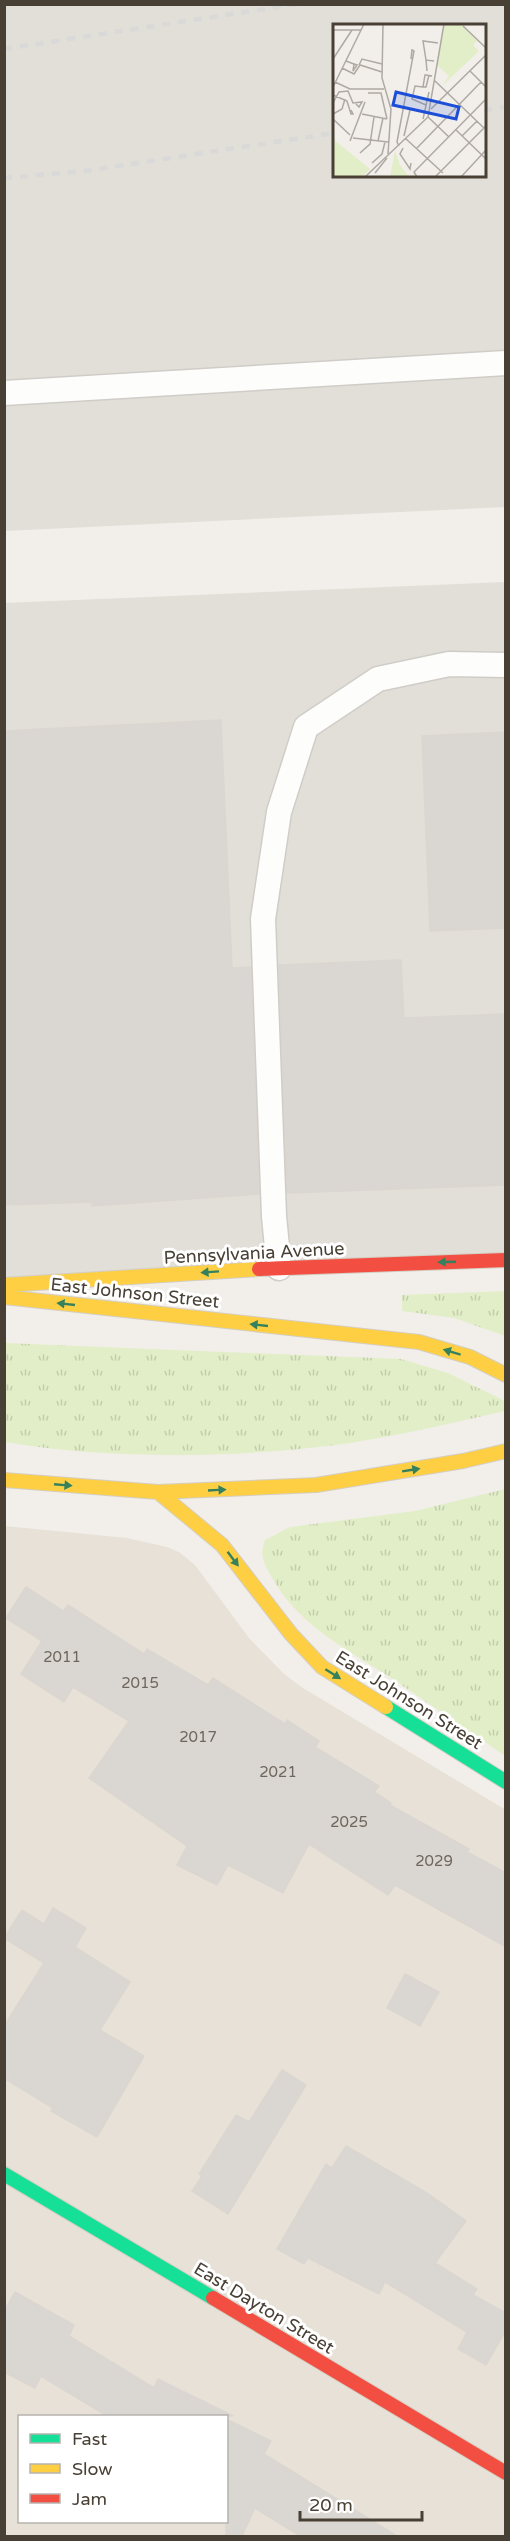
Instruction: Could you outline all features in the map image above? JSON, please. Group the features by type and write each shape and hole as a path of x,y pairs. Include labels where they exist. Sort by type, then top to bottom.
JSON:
{"street":[{"name":"Pennsylvania Avenue","path":"4,1285 279,1268 506,1260"},
{"name":"East Johnson Street","path":"4,1297 419,1342 470,1357 506,1375"},
{"path":"4,1480 158,1492 316,1485 463,1461 506,1451"},
{"name":"East Johnson Street","path":"158,1492 222,1545 291,1634 322,1667 506,1782"},
{"name":"East Dayton Street","path":"4,2174 506,2473"}],"lane":[{"path":"4,393 506,363"},
{"path":"279,1268 274,1216 263,919 279,812 306,727 378,679 449,664 506,665"}],"shaded area":[{"path":"4,5 505,5 505,507 5,531"},
{"path":"505,582 505,1260 5,1285 4,603"},
{"path":"5,1526 127,1538 179,1552 195,1565 249,1638 284,1674 303,1688 506,1810 505,2536 5,2536"}],"green space":[{"path":"505,1291 505,1336 454,1318 402,1311 402,1295"},
{"path":"5,1343 401,1359 448,1373 505,1401 505,1411 377,1438 263,1452 152,1455 41,1447 5,1442"},
{"path":"505,1489 505,1756 313,1626 284,1596 267,1568 262,1551 265,1540 290,1527 415,1511"}],"building":[{"path":"221,720 232,968 251,967 259,1194 92,1206 92,1202 4,1205 4,731"},
{"path":"506,732 506,928 430,931 422,736"},
{"path":"401,960 404,1018 506,1014 506,1185 287,1193 279,965"},
{"path":"26,1587 63,1611 68,1605 144,1654 147,1649 208,1685 213,1678 285,1724 287,1720 319,1741 315,1747 379,1786 374,1792 391,1803 390,1805 469,1849 467,1852 506,1873 506,1947 395,1885 388,1895 309,1844 283,1893 228,1865 217,1885 177,1865 187,1846 89,1778 129,1721 73,1687 64,1702 21,1674 42,1641 6,1618"},
{"path":"53,1908 86,1928 75,1947 130,1982 100,2030 144,2056 97,2137 51,2111 53,2108 4,2078 4,2026 44,1963 4,1938 22,1910 44,1924"},
{"path":"405,1974 439,1992 420,2026 387,2008"},
{"path":"282,2070 306,2085 228,2214 192,2191 202,2176 199,2174 236,2115 249,2122"},
{"path":"346,2146 427,2193 466,2221 435,2263 477,2289 473,2295 506,2313 506,2330 486,2365 458,2349 467,2332 385,2282 379,2294 308,2258 304,2264 277,2249 326,2164 332,2168"},
{"path":"15,2292 74,2325 69,2336 154,2388 158,2379 233,2416 105,2415 41,2376 35,2388 4,2372 4,2311"},
{"path":"228,2420 271,2441 264,2454 397,2536 300,2536 255,2508 242,2536 226,2536"}],"railway":[{"path":"4,49 297,4"},
{"path":"486,110 506,107"},
{"path":"4,178 85,171 333,133"}],"traffic: fast":[{"path":"386,1707 506,1782"},
{"path":"4,2174 213,2298"}],"traffic: slow":[{"path":"4,1285 259,1269"},
{"path":"4,1297 419,1342 470,1357 506,1375"},
{"path":"4,1480 158,1492 316,1485 463,1461 506,1451"},
{"path":"158,1492 222,1545 291,1634 322,1667 386,1707"}],"traffic: jam":[{"path":"259,1269 506,1260"},
{"path":"213,2298 506,2473"}]}
